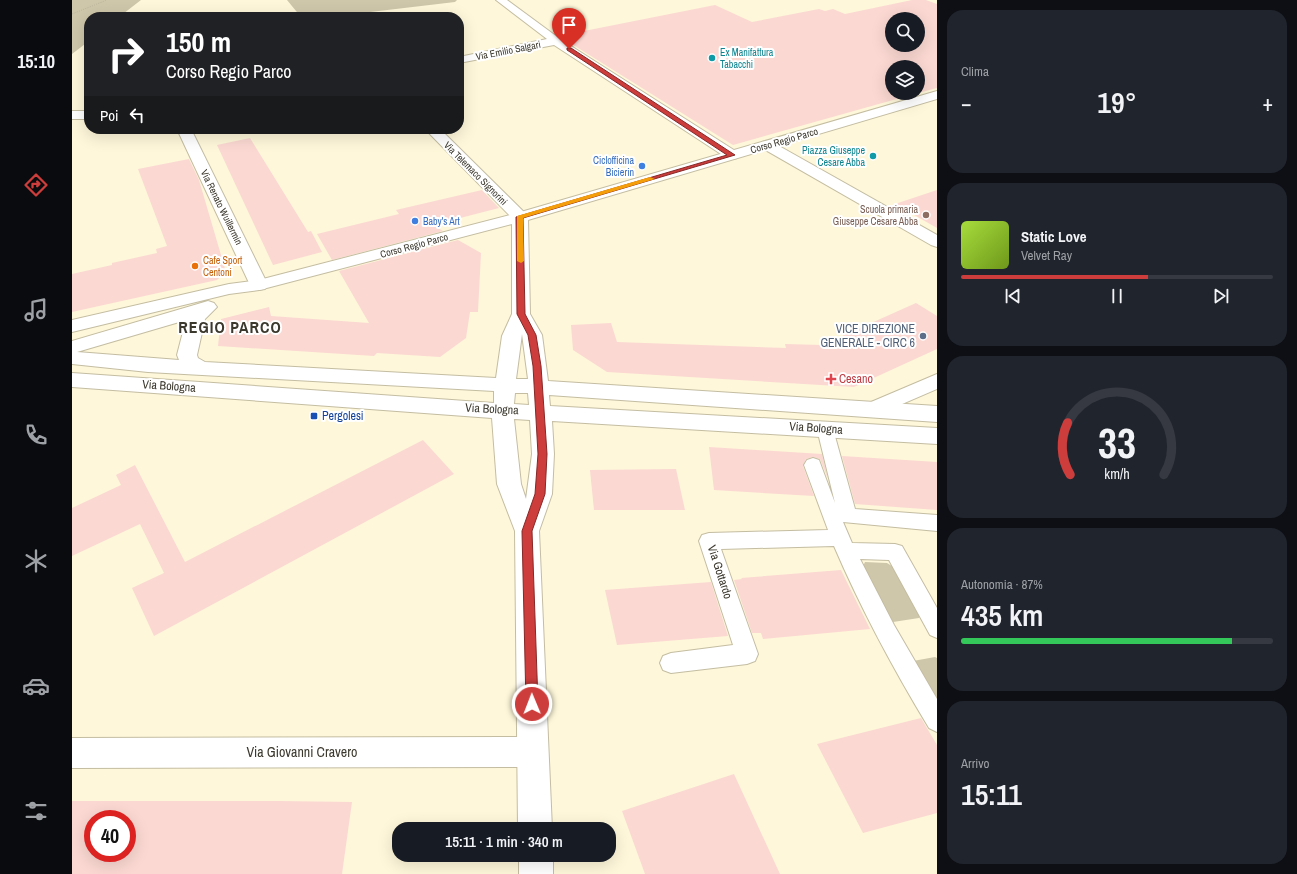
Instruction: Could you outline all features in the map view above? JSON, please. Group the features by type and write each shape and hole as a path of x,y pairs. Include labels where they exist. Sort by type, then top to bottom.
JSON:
{"street":[{"path":"501,0 556,41 732,155"},
{"name":"Via Emilio Salgari","path":"464,59 556,41"},
{"name":"Corso Regio Parco","path":"72,326 229,289 259,285 520,217 937,95"},
{"path":"72,115 84,115"},
{"name":"Via Renato Wuillermin","path":"186,134 259,285"},
{"name":"Via Telemaco Signorini","path":"437,134 520,217"},
{"path":"767,145 937,242"},
{"path":"520,217 521,314 512,336 503,410 504,438 509,484 527,531 535,822"},
{"name":"Corso Regio Parco","path":"72,347 155,324 208,307 226,301 259,285"},
{"path":"202,368 189,361 187,355 196,317 208,307"},
{"path":"521,314 532,335 540,387 543,454 540,494 527,531"},
{"name":"Via Bologna","path":"72,358 202,368 540,387 937,414"},
{"name":"Via Bologna","path":"72,380 503,410 937,436"},
{"path":"872,410 937,381"},
{"name":"Via Giovanni Cravero","path":"72,753 533,752"},
{"path":"536,862 536,874"}],"lane":[{"path":"824,429 848,516 937,523"},
{"path":"814,465 822,494 843,544 878,618 913,681 937,720"},
{"name":"Via Gottardo","path":"672,663 747,654 709,541 843,544"},
{"path":"843,544 895,552 937,628"}],"path":[{"path":"72,14 107,0"}],"shaded area":[{"path":"72,0 141,0 125,12 84,12 84,45 72,54"},
{"path":"287,0 457,0 455,2 370,12 297,12"},
{"path":"865,562 887,563 895,568 920,614 919,618 893,622 886,618 862,568"},
{"path":"935,657 937,658 937,707 913,661"}],"building":[{"name":"Ex Manifattura Tabacchi","path":"912,0 926,0 937,4 937,88 925,91 925,60 885,60 885,100 894,100 733,145 559,36 715,5 752,22 819,9 825,11 833,9 845,14"},
{"path":"250,138 308,232 311,231 322,252 273,265 217,145"},
{"path":"189,159 199,180 226,272 217,280 72,312 72,274 157,253 156,249 167,246 138,169"},
{"path":"482,190 499,208 433,225 443,231 332,260 317,234 399,214 396,210"},
{"name":"Scuola primaria Giuseppe Cesare Abba","path":"937,190 937,228 895,204"},
{"path":"458,240 481,253 478,312 470,312 466,338 440,357 377,353 374,356 218,346 221,319 269,307 271,316 369,323 339,271"},
{"path":"916,303 937,316 937,349 854,387 607,372 573,350 571,325 611,323 617,342 786,348 785,344 822,345"},
{"path":"423,440 454,474 154,636 132,588 164,573 140,524 72,556 72,508 121,485 116,475 135,465 185,562"},
{"path":"709,447 822,454 828,479 820,459 813,457 806,459 803,466 814,496 714,490"},
{"path":"842,456 937,462 937,510 855,504"},
{"path":"676,469 685,510 594,510 590,470"},
{"path":"841,570 870,629 763,639 761,633 752,633 734,580 742,579 741,578"},
{"path":"711,582 728,636 617,645 605,590"},
{"path":"921,718 937,745 937,813 863,833 817,744"},
{"path":"734,774 780,874 645,874 622,811"},
{"path":"72,801 352,802 342,874 72,874"}],"slow traffic":[{"path":"521,261 520,217 652,179"}],"place":[{"name":"Ex Manifattura Tabacchi","path":"712,58"},
{"name":"Piazza Giuseppe Cesare Abba","path":"873,156"},
{"name":"Ciclofficina Bicierin","path":"642,166"},
{"name":"Scuola primaria Giuseppe Cesare Abba","path":"926,215"},
{"name":"Baby's Art","path":"415,221"},
{"name":"Cafe Sport Centoni","path":"195,266"},
{"name":"VICE DIREZIONE GENERALE - CIRC 6","path":"923,336"},
{"name":"Cesano","path":"831,379"},
{"name":"Pergolesi","path":"314,416"}],"district":[{"name":"REGIO PARCO","path":"230,327"}],"route":[{"path":"532,704 527,531 540,494 543,454 539,376 532,335 521,314 520,217 732,155 569,49"}]}
